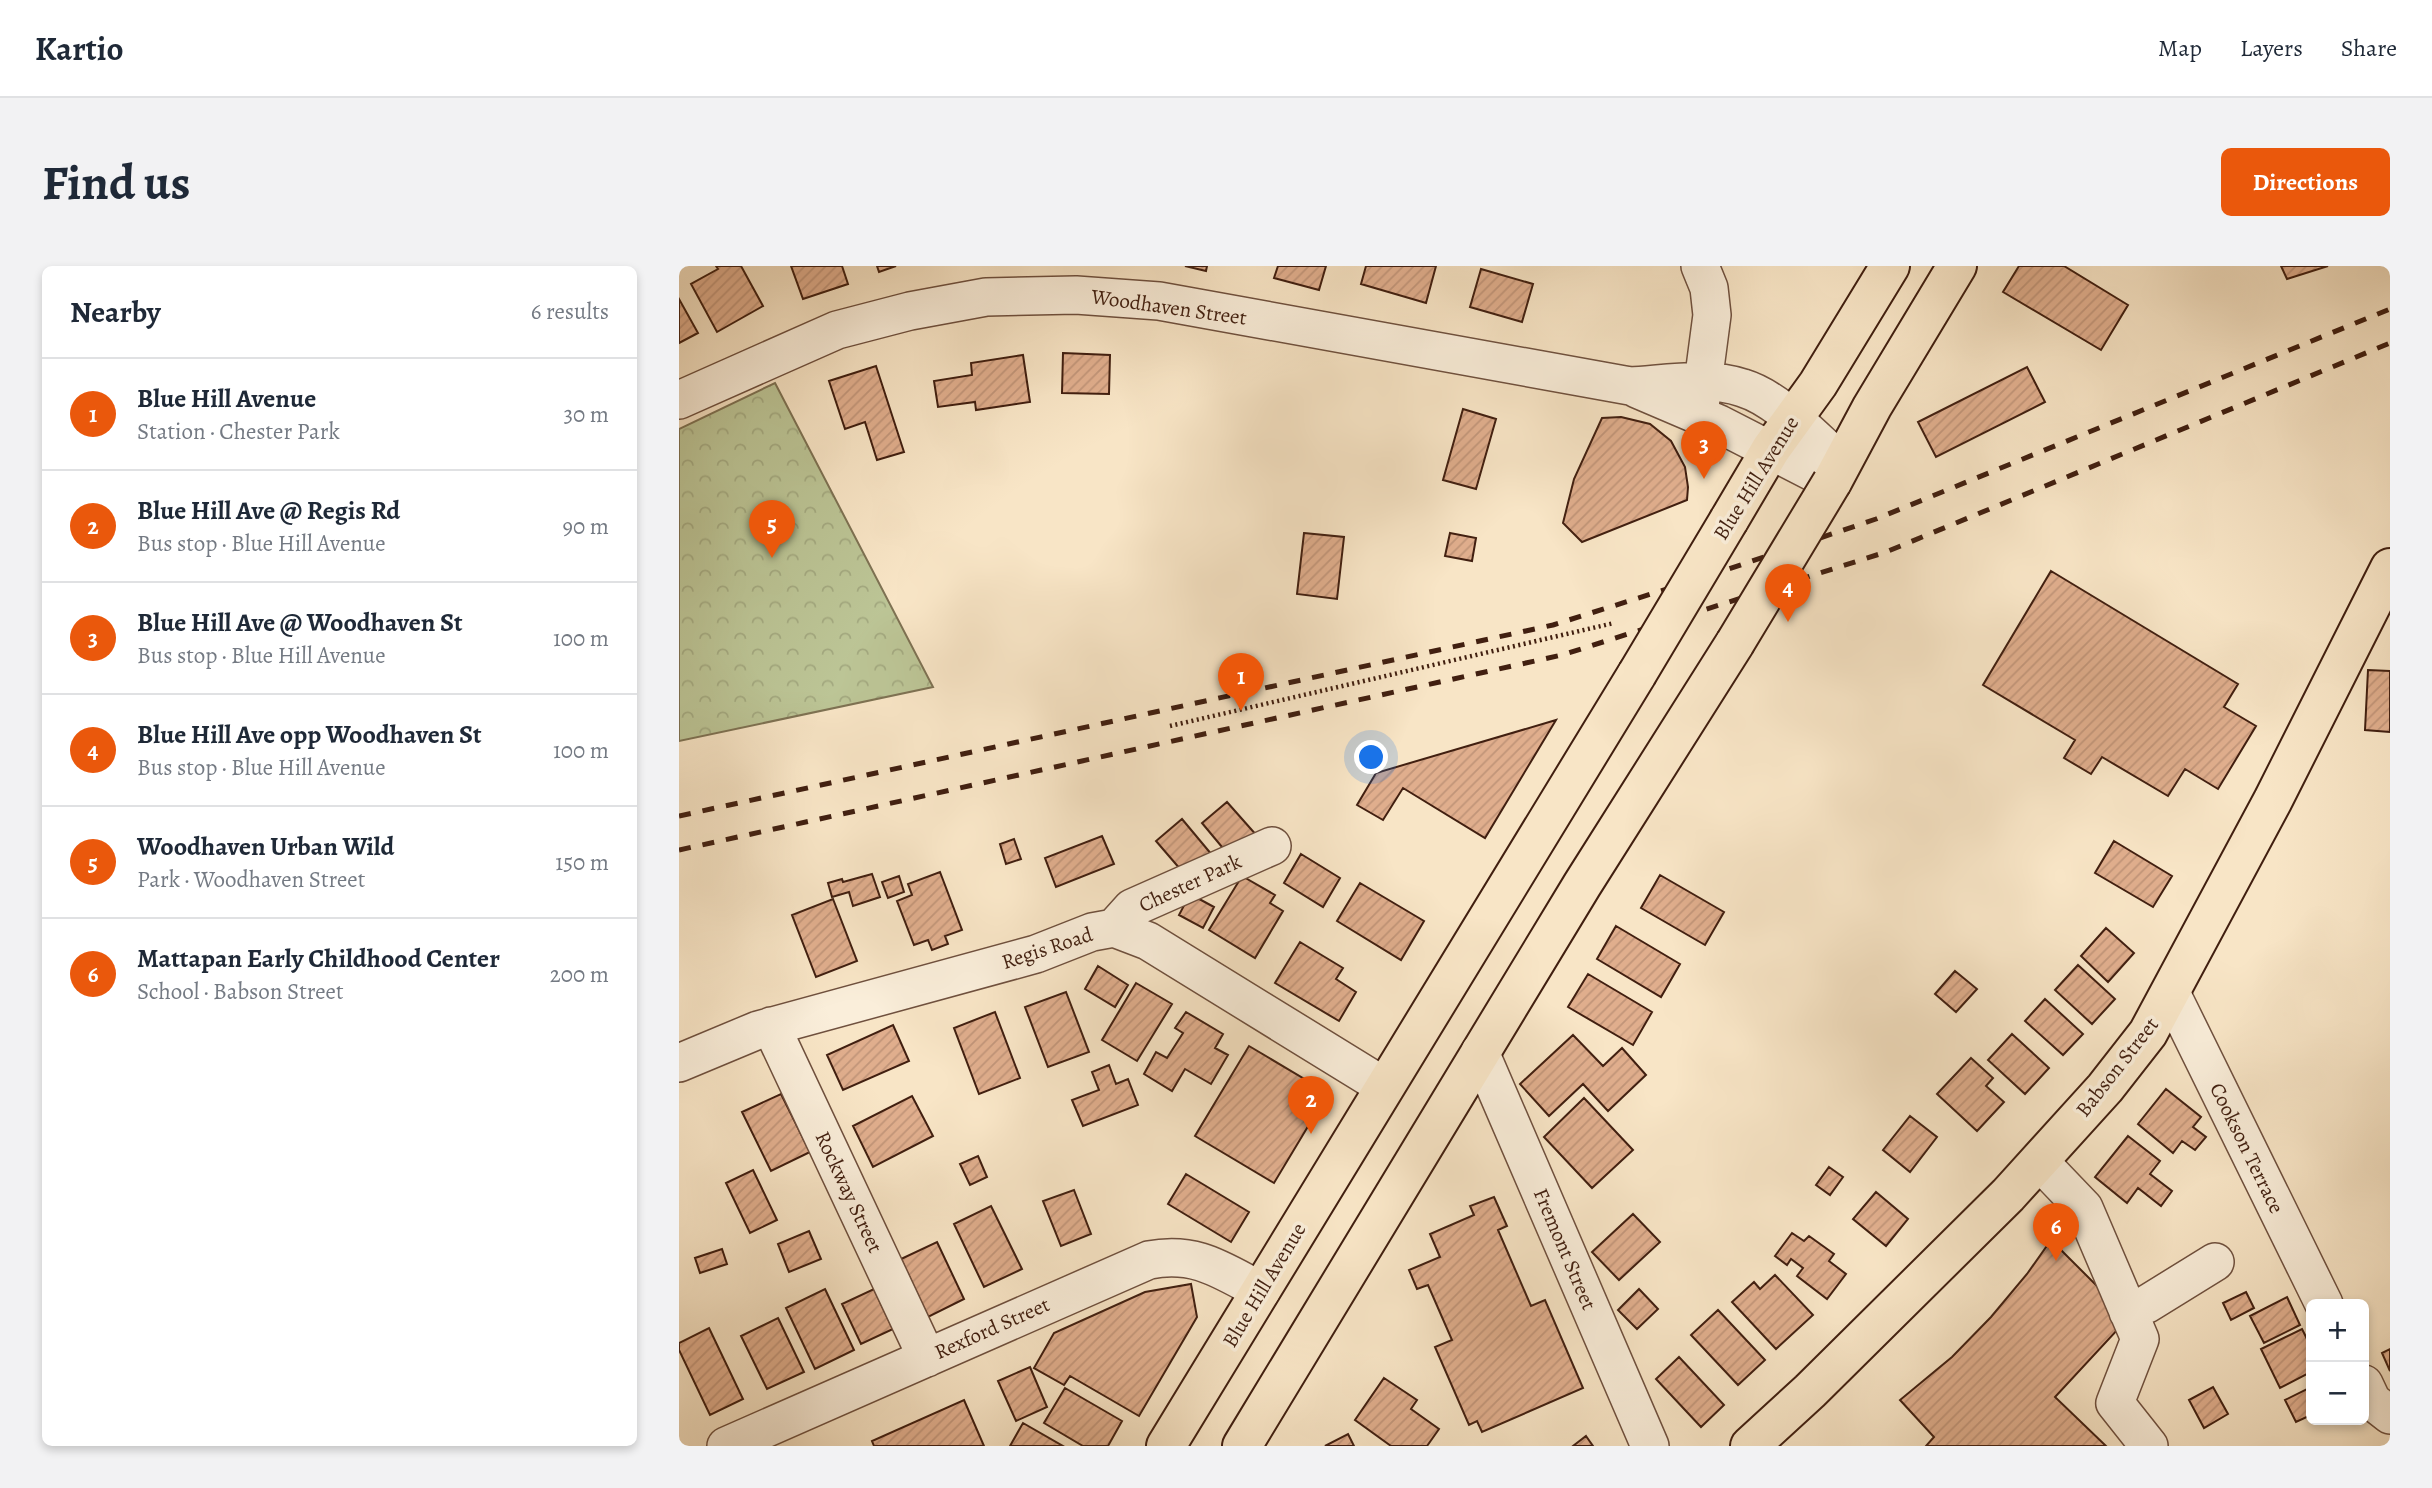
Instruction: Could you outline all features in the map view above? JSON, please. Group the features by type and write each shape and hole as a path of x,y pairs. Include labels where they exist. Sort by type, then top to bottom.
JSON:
{"main road":[{"name":"Blue Hill Avenue","path":"1166,1446 1729,520 1782,435 1818,384 1890,266"},
{"path":"1242,1446 1641,788 1735,643 1957,266"},
{"name":"Babson Street","path":"1751,1446 2008,1195 2105,1088 2148,1033 2273,800 2390,568"}],"street":[{"path":"1700,266 1712,303 1709,348 1701,399"},
{"name":"Woodhaven Street","path":"679,400 837,330 910,311 986,297 1076,295 1159,301 1701,399 1723,383 1753,391 1768,400 1782,435 1837,473"},
{"name":"Chester Park","path":"1114,929 1132,908 1272,846"},
{"name":"Regis Road","path":"679,1063 771,1026 1036,954 1092,932 1114,929 1148,941 1385,1087"},
{"name":"Cookson Terrace","path":"2171,993 2322,1299"},
{"name":"Rockway Street","path":"771,1026 927,1358"},
{"name":"Fremont Street","path":"1480,1052 1650,1446"},
{"path":"2039,1161 2084,1208 2140,1339 2115,1403 2149,1446"},
{"name":"Rexford Street","path":"726,1446 1149,1260 1176,1257 1203,1261 1261,1291"},
{"path":"2128,1312 2147,1304 2215,1262"},
{"path":"2369,1395 2372,1401 2390,1415"}],"path":[{"path":"1170,726 1614,623"}],"green space":[{"path":"775,383 933,687 679,741 679,429"}],"building":[{"path":"716,266 741,266 763,306 717,332 691,284 718,269"},
{"path":"791,266 842,266 848,284 803,299"},
{"path":"877,266 896,266 879,272"},
{"path":"1185,266 1207,266 1206,271"},
{"path":"1278,266 1326,266 1319,290 1274,278"},
{"path":"1366,266 1436,266 1426,303 1361,284"},
{"path":"2019,266 2064,266 2128,305 2101,350 2003,292"},
{"path":"2281,266 2328,266 2287,279"},
{"path":"1481,269 1533,284 1522,322 1470,307"},
{"path":"679,299 698,333 679,343"},
{"path":"1063,353 1110,355 1109,394 1062,393"},
{"path":"1023,355 1030,402 976,410 975,402 938,407 934,381 972,375 971,363"},
{"path":"876,366 904,452 877,460 865,422 845,429 829,381"},
{"path":"2027,367 2045,402 1936,457 1918,422"},
{"path":"1463,409 1496,419 1476,489 1443,480"},
{"path":"1621,417 1650,424 1671,441 1685,467 1687,500 1582,542 1563,523 1574,479 1602,418"},
{"path":"1304,533 1344,537 1337,599 1297,594"},
{"path":"1450,533 1476,538 1472,561 1445,556"},
{"path":"2051,571 2238,684 2224,707 2256,726 2218,789 2185,769 2168,796 2102,757 2091,774 2064,758 2075,740 1983,685"},
{"path":"2368,670 2390,671 2390,732 2365,730"},
{"path":"1556,720 1485,838 1403,788 1383,820 1357,805 1376,773"},
{"path":"1227,802 1258,837 1232,859 1202,823"},
{"path":"1182,819 1212,855 1187,877 1156,841"},
{"path":"1102,836 1114,864 1056,887 1045,858"},
{"path":"1014,839 1021,859 1006,864 1000,844"},
{"path":"2114,841 2172,876 2153,907 2095,873"},
{"path":"1301,854 1340,878 1323,907 1284,883"},
{"path":"940,872 962,930 945,936 948,944 932,950 928,940 914,945 897,901 912,895 908,884"},
{"path":"872,874 880,897 853,906 849,892 832,897 828,883"},
{"path":"1660,875 1724,912 1705,945 1641,908"},
{"path":"899,876 904,892 888,898 882,882"},
{"path":"1242,876 1275,895 1270,903 1283,911 1255,958 1209,930"},
{"path":"1360,883 1424,921 1401,960 1337,921"},
{"path":"1190,894 1214,907 1203,928 1179,915"},
{"path":"833,899 857,961 816,977 792,915"},
{"path":"1616,926 1680,964 1661,997 1597,959"},
{"path":"2106,928 2134,953 2108,982 2081,956"},
{"path":"1300,942 1343,968 1336,979 1356,992 1339,1021 1275,983"},
{"path":"2078,965 2115,999 2092,1024 2055,990"},
{"path":"1098,966 1128,985 1115,1007 1085,989"},
{"path":"1955,971 1977,989 1956,1012 1935,994"},
{"path":"1588,974 1652,1012 1633,1045 1568,1007"},
{"path":"1136,983 1172,1004 1137,1061 1102,1040"},
{"path":"1066,992 1089,1052 1048,1067 1025,1007"},
{"path":"2045,999 2083,1034 2063,1055 2025,1021"},
{"path":"995,1012 1020,1078 979,1094 954,1028"},
{"path":"1186,1012 1223,1034 1215,1048 1228,1055 1211,1084 1185,1069 1172,1091 1144,1074 1156,1052 1167,1058 1183,1033 1175,1028"},
{"path":"893,1025 909,1061 843,1090 827,1055"},
{"path":"2012,1034 2049,1068 2025,1094 1988,1060"},
{"path":"1573,1035 1603,1066 1622,1048 1646,1075 1608,1111 1583,1084 1549,1116 1520,1084"},
{"path":"1249,1046 1328,1093 1274,1183 1195,1136"},
{"path":"1971,1058 1993,1078 1986,1086 2004,1102 1977,1131 1937,1094"},
{"path":"1109,1065 1116,1084 1128,1079 1138,1105 1083,1126 1072,1100 1099,1090 1092,1072"},
{"path":"2166,1089 2201,1117 2193,1127 2206,1137 2195,1150 2182,1141 2173,1153 2138,1124"},
{"path":"781,1094 810,1152 771,1171 742,1112"},
{"path":"912,1096 933,1136 873,1167 853,1126"},
{"path":"1584,1098 1633,1150 1592,1188 1544,1137"},
{"path":"1910,1116 1937,1137 1910,1172 1883,1150"},
{"path":"2128,1136 2160,1161 2150,1174 2172,1191 2161,1206 2138,1188 2127,1203 2095,1177"},
{"path":"978,1156 987,1177 970,1185 960,1164"},
{"path":"1829,1167 1843,1177 1830,1195 1816,1185"},
{"path":"753,1170 777,1220 750,1233 726,1183"},
{"path":"1186,1174 1249,1212 1231,1242 1168,1204"},
{"path":"1074,1190 1091,1234 1061,1246 1043,1201"},
{"path":"1876,1192 1908,1219 1886,1246 1853,1219"},
{"path":"1494,1197 1507,1226 1498,1230 1531,1306 1545,1300 1583,1388 1482,1432 1477,1421 1469,1425 1435,1347 1452,1340 1428,1285 1417,1289 1409,1270 1440,1257 1430,1234 1474,1215 1470,1206"},
{"path":"991,1206 1022,1269 984,1287 954,1224"},
{"path":"1633,1214 1660,1242 1619,1280 1592,1252"},
{"path":"809,1231 821,1259 789,1272 778,1244"},
{"path":"1792,1233 1804,1241 1809,1236 1834,1254 1829,1261 1846,1274 1827,1299 1797,1276 1803,1268 1791,1259 1787,1265 1775,1256"},
{"path":"2051,1240 2118,1307 2120,1327 2055,1397 2106,1446 1926,1446 1934,1437 1900,1400 1952,1357 1991,1317"},
{"path":"937,1242 964,1299 928,1317 901,1259"},
{"path":"722,1249 727,1264 700,1273 695,1258"},
{"path":"1775,1275 1813,1315 1776,1349 1732,1302 1754,1282 1760,1289"},
{"path":"1191,1284 1197,1317 1139,1416 1070,1376 1064,1385 1034,1368 1054,1333 1145,1292"},
{"path":"825,1289 854,1350 815,1369 786,1308"},
{"path":"874,1289 893,1329 861,1344 842,1304"},
{"path":"1639,1289 1658,1309 1637,1329 1618,1310"},
{"path":"2246,1292 2254,1308 2231,1320 2223,1303"},
{"path":"2287,1297 2300,1325 2264,1343 2250,1316"},
{"path":"1718,1310 1765,1360 1738,1385 1691,1335"},
{"path":"778,1318 804,1372 767,1389 741,1336"},
{"path":"709,1328 743,1399 710,1415 679,1350 679,1343"},
{"path":"2302,1329 2306,1337 2306,1375 2280,1388 2261,1349"},
{"path":"2390,1349 2390,1371 2382,1353"},
{"path":"1679,1357 1724,1405 1701,1427 1656,1379"},
{"path":"1030,1367 1047,1407 1016,1421 998,1381"},
{"path":"1384,1378 1417,1400 1411,1409 1439,1429 1427,1446 1391,1446 1355,1420"},
{"path":"2213,1387 2228,1414 2204,1428 2189,1400"},
{"path":"1065,1388 1122,1421 1108,1446 1083,1446 1044,1423"},
{"path":"2306,1390 2306,1417 2296,1422 2285,1400"},
{"path":"964,1400 984,1446 874,1446 872,1441"},
{"path":"1023,1423 1063,1446 1010,1446"},
{"path":"1348,1434 1354,1446 1325,1446"},
{"path":"1586,1436 1593,1446 1573,1446"}],"railway":[{"path":"679,816 1553,625 1876,519 2390,309"},
{"path":"679,850 1562,655 1886,552 2390,343"}],"place":[{"name":"Blue Hill Ave @ Woodhaven St","path":"1704,479"},
{"name":"Woodhaven Urban Wild","path":"772,558"},
{"name":"Blue Hill Ave opp Woodhaven St","path":"1788,622"},
{"name":"Blue Hill Avenue","path":"1241,711"},
{"name":"Blue Hill Ave @ Regis Rd","path":"1311,1134"},
{"name":"Mattapan Early Childhood Center","path":"2056,1261"}]}
